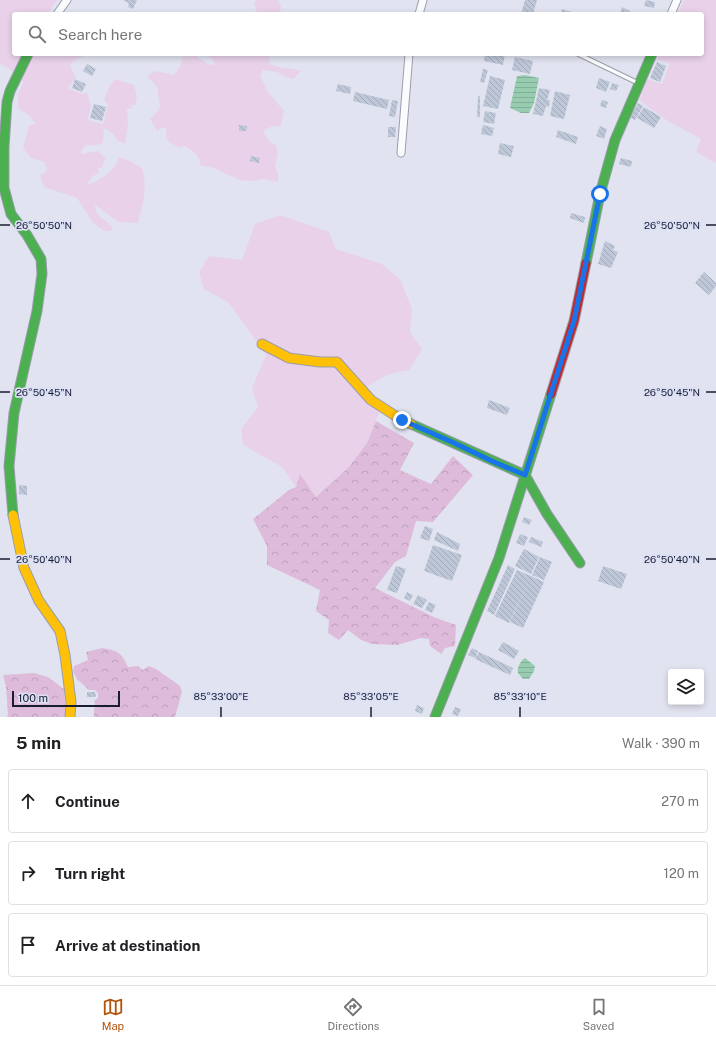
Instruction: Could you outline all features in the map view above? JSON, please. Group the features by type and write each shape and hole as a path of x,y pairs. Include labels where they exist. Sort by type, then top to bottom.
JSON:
{"street":[{"path":"58,12 67,0"},
{"path":"420,12 423,0"},
{"path":"672,12 677,0"},
{"path":"27,56 12,85 8,102 4,147 4,188 11,214 27,235 41,259 42,274 37,311 14,413 9,466 11,502 24,568 39,600 60,631 70,694 70,717"},
{"path":"402,153 409,56"},
{"path":"435,717 499,558 574,321 600,194 614,140 651,56"},
{"path":"262,344 289,358 320,362 337,362 371,400 402,420 525,475 538,499 555,526 575,552 580,563"}],"lane":[{"path":"582,56 639,84"}],"shaded area":[{"path":"0,0 57,0 49,12 12,12 12,56 84,56 78,58 70,64 76,77 68,88 82,94 87,92 91,106 88,120 103,124 108,105 104,100 109,87 115,79 134,85 137,96 135,105 131,105 132,108 127,109 128,125 125,144 118,141 112,133 104,128 103,143 86,145 81,151 81,154 98,151 106,159 103,163 103,167 98,169 99,173 93,176 87,183 91,184 112,169 119,157 142,168 145,189 138,223 118,222 95,205 99,216 113,228 111,231 105,231 94,224 77,198 44,187 40,176 47,170 44,162 31,158 23,148 29,125 36,124 30,116 18,108 18,95 23,82 7,67 0,64"},
{"path":"256,0 278,0 281,6 280,12 257,12 254,4"},
{"path":"684,0 716,0 716,163 696,152 701,139 666,120 639,100 647,79 662,84 670,63 657,60 658,56 704,56 704,12 678,12"},
{"path":"196,56 208,64 214,65 214,61 208,56 269,56 270,64 277,67 301,71 293,79 277,72 263,70 260,75 268,92 284,111 281,126 271,127 263,131 270,142 276,145 278,154 275,166 278,174 278,182 265,179 250,181 240,180 211,167 201,166 199,159 193,152 185,146 179,148 168,141 166,135 167,129 163,127 157,131 150,119 160,107 157,87 147,76 156,71 174,75 179,68 183,57"},
{"path":"525,75 539,78 534,103 529,113 521,113 510,108 517,76"},
{"path":"280,215 329,232 336,249 382,264 400,279 412,309 410,332 422,349 409,370 389,374 368,386 379,413 367,443 348,468 316,497 300,474 296,487 282,467 243,445 241,429 258,407 252,388 266,355 229,303 204,289 199,272 209,256 242,260 255,224"},
{"path":"525,658 535,666 529,679 523,679 518,673 519,665"}],"green space":[{"path":"376,421 414,443 400,470 431,484 453,456 473,475 433,522 416,521 406,556 395,562 375,588 436,618 456,625 455,646 445,648 441,654 430,646 429,639 421,638 397,645 372,644 361,640 348,630 339,640 328,633 329,620 316,611 320,590 267,565 267,546 253,519 289,490 296,487 300,474 316,497 348,468 367,443"},
{"path":"102,648 115,651 121,655 128,667 138,666 143,670 149,666 156,669 180,686 182,692 175,717 94,717 94,701 98,698 98,693 95,690 89,690 78,680 73,672 74,666 88,660 86,652"},
{"path":"34,673 48,677 64,689 66,717 7,717 6,687 3,675"}],"building":[{"path":"123,0 137,0 133,9 128,7 129,3"},
{"path":"525,0 537,0 534,12 522,12"},
{"path":"646,0 655,2 654,8 644,6"},
{"path":"622,7 630,11 629,12 621,12"},
{"path":"562,9 572,12 561,12"},
{"path":"485,56 505,56 503,65 484,61"},
{"path":"515,57 533,61 530,74 512,70"},
{"path":"657,62 666,66 660,82 650,78"},
{"path":"87,64 96,69 92,76 83,71"},
{"path":"483,69 488,70 484,83 480,82"},
{"path":"490,76 505,80 498,109 483,106"},
{"path":"599,78 610,82 606,92 596,88"},
{"path":"75,79 86,84 82,92 72,88"},
{"path":"612,83 619,85 616,91 610,89"},
{"path":"338,84 351,87 350,94 336,91"},
{"path":"539,88 550,90 547,100 550,100 549,107 546,106 543,116 533,114"},
{"path":"555,91 570,95 564,119 550,116"},
{"path":"355,92 389,100 387,109 353,101"},
{"path":"478,96 480,96 480,117 477,117"},
{"path":"392,100 398,101 395,117 389,116"},
{"path":"602,100 608,102 606,108 600,106"},
{"path":"638,103 643,106 635,120 630,118"},
{"path":"94,104 106,107 102,121 90,118"},
{"path":"644,107 661,117 654,128 637,118"},
{"path":"485,111 496,113 494,124 483,122"},
{"path":"239,125 247,126 246,131 239,131"},
{"path":"483,125 494,128 492,136 481,134"},
{"path":"600,126 607,129 604,139 596,136"},
{"path":"388,127 396,127 395,137 388,137"},
{"path":"558,130 578,137 576,144 556,137"},
{"path":"500,143 514,146 511,157 498,154"},
{"path":"251,156 260,158 259,163 250,161"},
{"path":"621,158 632,161 631,167 619,164"},
{"path":"571,213 585,217 584,223 570,218"},
{"path":"605,241 615,246 613,250 618,252 611,268 598,264"},
{"path":"704,272 716,283 716,286 709,295 695,283"},
{"path":"489,400 510,408 507,415 487,408"},
{"path":"19,485 27,486 27,495 19,494"},
{"path":"524,517 532,520 529,525 522,522"},
{"path":"425,526 433,529 429,541 420,538"},
{"path":"437,532 460,544 458,551 434,540"},
{"path":"520,534 528,537 524,546 516,543"},
{"path":"531,537 543,542 541,547 529,542"},
{"path":"433,545 462,555 452,581 424,571"},
{"path":"524,549 539,557 531,574 515,566"},
{"path":"540,557 552,562 544,580 532,575"},
{"path":"508,565 515,569 494,615 487,611"},
{"path":"396,566 406,569 397,593 387,590"},
{"path":"603,566 627,574 621,589 598,581"},
{"path":"517,570 531,576 509,623 495,616"},
{"path":"531,576 544,582 523,628 510,622"},
{"path":"407,592 413,595 410,601 404,598"},
{"path":"418,595 427,600 422,608 413,604"},
{"path":"429,602 436,605 432,613 425,610"},
{"path":"503,642 519,651 514,659 498,650"},
{"path":"472,648 478,651 475,658 468,655"},
{"path":"479,652 513,668 510,675 475,659"},
{"path":"87,692 95,692 96,697 87,697"},
{"path":"417,705 424,708 422,714 415,711"},
{"path":"455,707 461,709 458,716 452,714"}],"traffic: fast":[{"path":"13,515 9,466 14,413 37,311 42,274 41,259 27,235 11,214 4,188 4,147 7,102 10,91 27,56"},
{"path":"586,263 600,194 615,140 651,56"},
{"path":"435,717 499,558 551,394"},
{"path":"411,424 525,475 547,514 580,563"}],"traffic: slow":[{"path":"262,344 289,358 320,362 337,362 371,400 402,420 411,424"},
{"path":"13,515 24,568 39,601 60,631 65,655 71,702 70,717"}],"traffic: jam":[{"path":"551,394 574,321 586,263"}],"route":[{"path":"402,420 525,475 574,321 600,194"}]}
